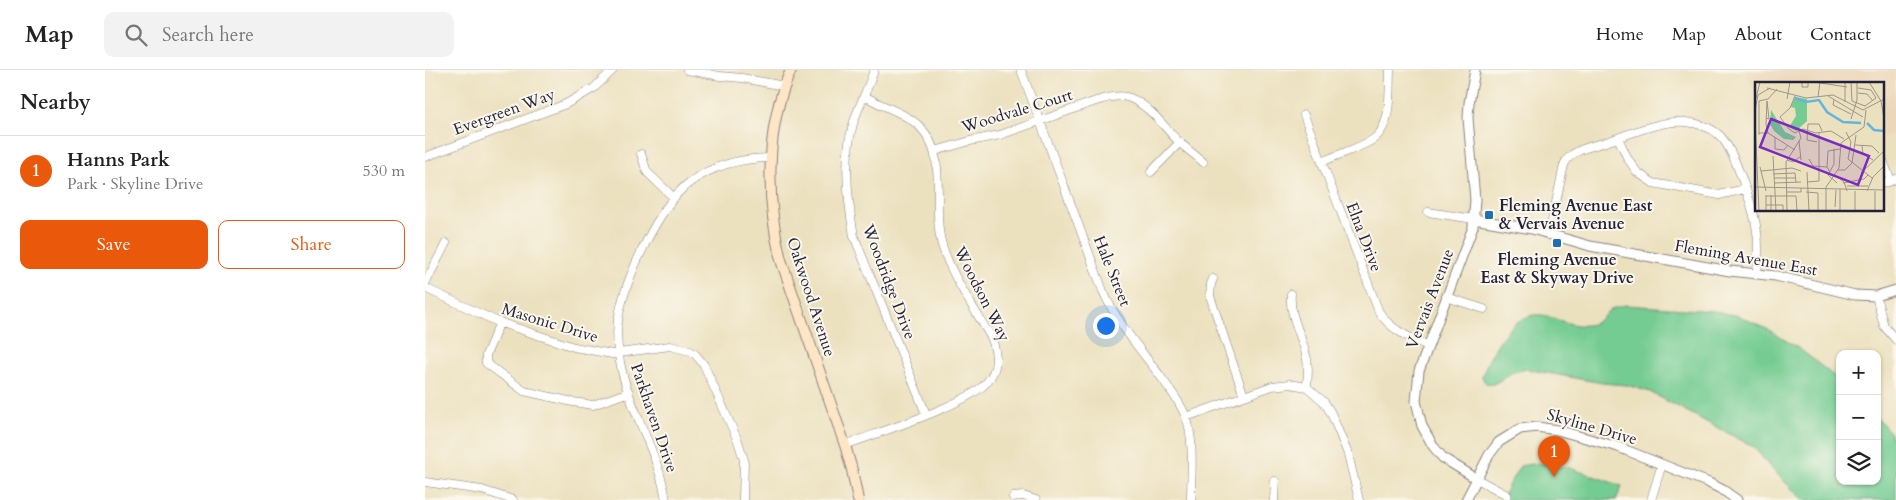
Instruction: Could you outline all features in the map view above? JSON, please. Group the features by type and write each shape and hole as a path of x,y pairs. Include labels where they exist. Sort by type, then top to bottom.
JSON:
{"main road":[{"name":"Oakwood Avenue","path":"791,70 783,86 773,136 771,158 775,239 845,446 858,500"}],"street":[{"name":"Evergreen Way","path":"425,157 566,104 594,88 613,70"},
{"path":"687,70 783,86"},
{"name":"Woodridge Drive","path":"874,70 853,126 849,151 850,208 854,236 927,414"},
{"name":"Hale Street","path":"1021,70 1111,310 1174,395 1186,417 1189,426 1192,457 1191,500"},
{"path":"1322,162 1375,138 1383,130 1387,116 1390,70"},
{"name":"Vervais Avenue","path":"1475,70 1469,103 1475,200 1474,219 1469,238 1419,371 1416,401 1422,426 1427,437 1443,458 1507,495"},
{"name":"Woodson Way","path":"845,446 964,398 987,382 995,370 997,361 997,352 992,339 950,266 941,243 938,221 937,162 935,151 921,128 909,119 865,96"},
{"name":"Woodvale Court","path":"935,151 1000,135 1109,97 1123,96 1143,105 1203,162"},
{"name":"Elna Drive","path":"1304,116 1379,312 1385,321 1396,330 1428,346"},
{"path":"1549,234 1566,160 1572,155 1586,148 1660,125 1678,122 1695,123 1722,138 1735,163 1752,207 1757,231 1757,274"},
{"path":"1618,138 1628,159 1637,172 1653,183 1719,195 1745,189"},
{"path":"1151,172 1180,142"},
{"path":"641,154 647,172 674,198"},
{"name":"Parkhaven Drive","path":"666,500 657,465 621,369 617,331 619,313 626,292 659,218 674,198 688,184 721,166 755,158 771,158"},
{"path":"1883,160 1894,180"},
{"path":"1428,212 1474,219"},
{"name":"Fleming Avenue East","path":"1474,219 1516,226 1590,246 1730,271 1776,276 1855,295 1876,296 1896,290"},
{"path":"425,284 446,243"},
{"path":"1213,279 1210,296 1244,396"},
{"name":"Masonic Drive","path":"425,288 500,322 575,347 618,353 670,346 690,350 703,365 738,441 744,460 743,500"},
{"path":"1291,294 1290,303 1309,369 1307,387"},
{"path":"1876,296 1884,326 1896,340"},
{"path":"1446,297 1484,309"},
{"path":"500,322 486,355 486,363 516,386 532,393 587,404 599,403 629,392"},
{"path":"1186,417 1272,386 1290,384 1307,387 1324,402 1331,413 1348,454 1359,500"},
{"name":"Skyline Drive","path":"1466,500 1489,455 1499,442 1513,433 1530,427 1557,430 1618,447 1716,486 1737,500"},
{"path":"1651,500 1662,464"},
{"path":"1274,500 1275,481"},
{"path":"425,482 482,490 513,500"},
{"path":"1013,497 1023,496 1036,500"}],"shaded area":[{"path":"1745,70 1896,70 1896,133 1883,138 1883,82 1755,82 1755,95"}],"green space":[{"path":"1625,305 1714,311 1739,316 1769,330 1801,350 1836,378 1836,485 1881,485 1881,422 1890,432 1896,448 1896,500 1803,500 1769,466 1754,447 1650,392 1627,385 1602,383 1526,369 1514,372 1492,384 1488,384 1482,376 1505,333 1524,318 1535,315 1547,316 1572,324 1588,325 1596,322 1614,308"},
{"path":"1538,463 1570,468 1622,486 1616,500 1502,500 1520,466"}],"place":[{"name":"Fleming Avenue East & Vervais Avenue","path":"1489,215"},
{"name":"Fleming Avenue East & Skyway Drive","path":"1557,243"},
{"name":"Hanns Park","path":"1554,477"}]}
